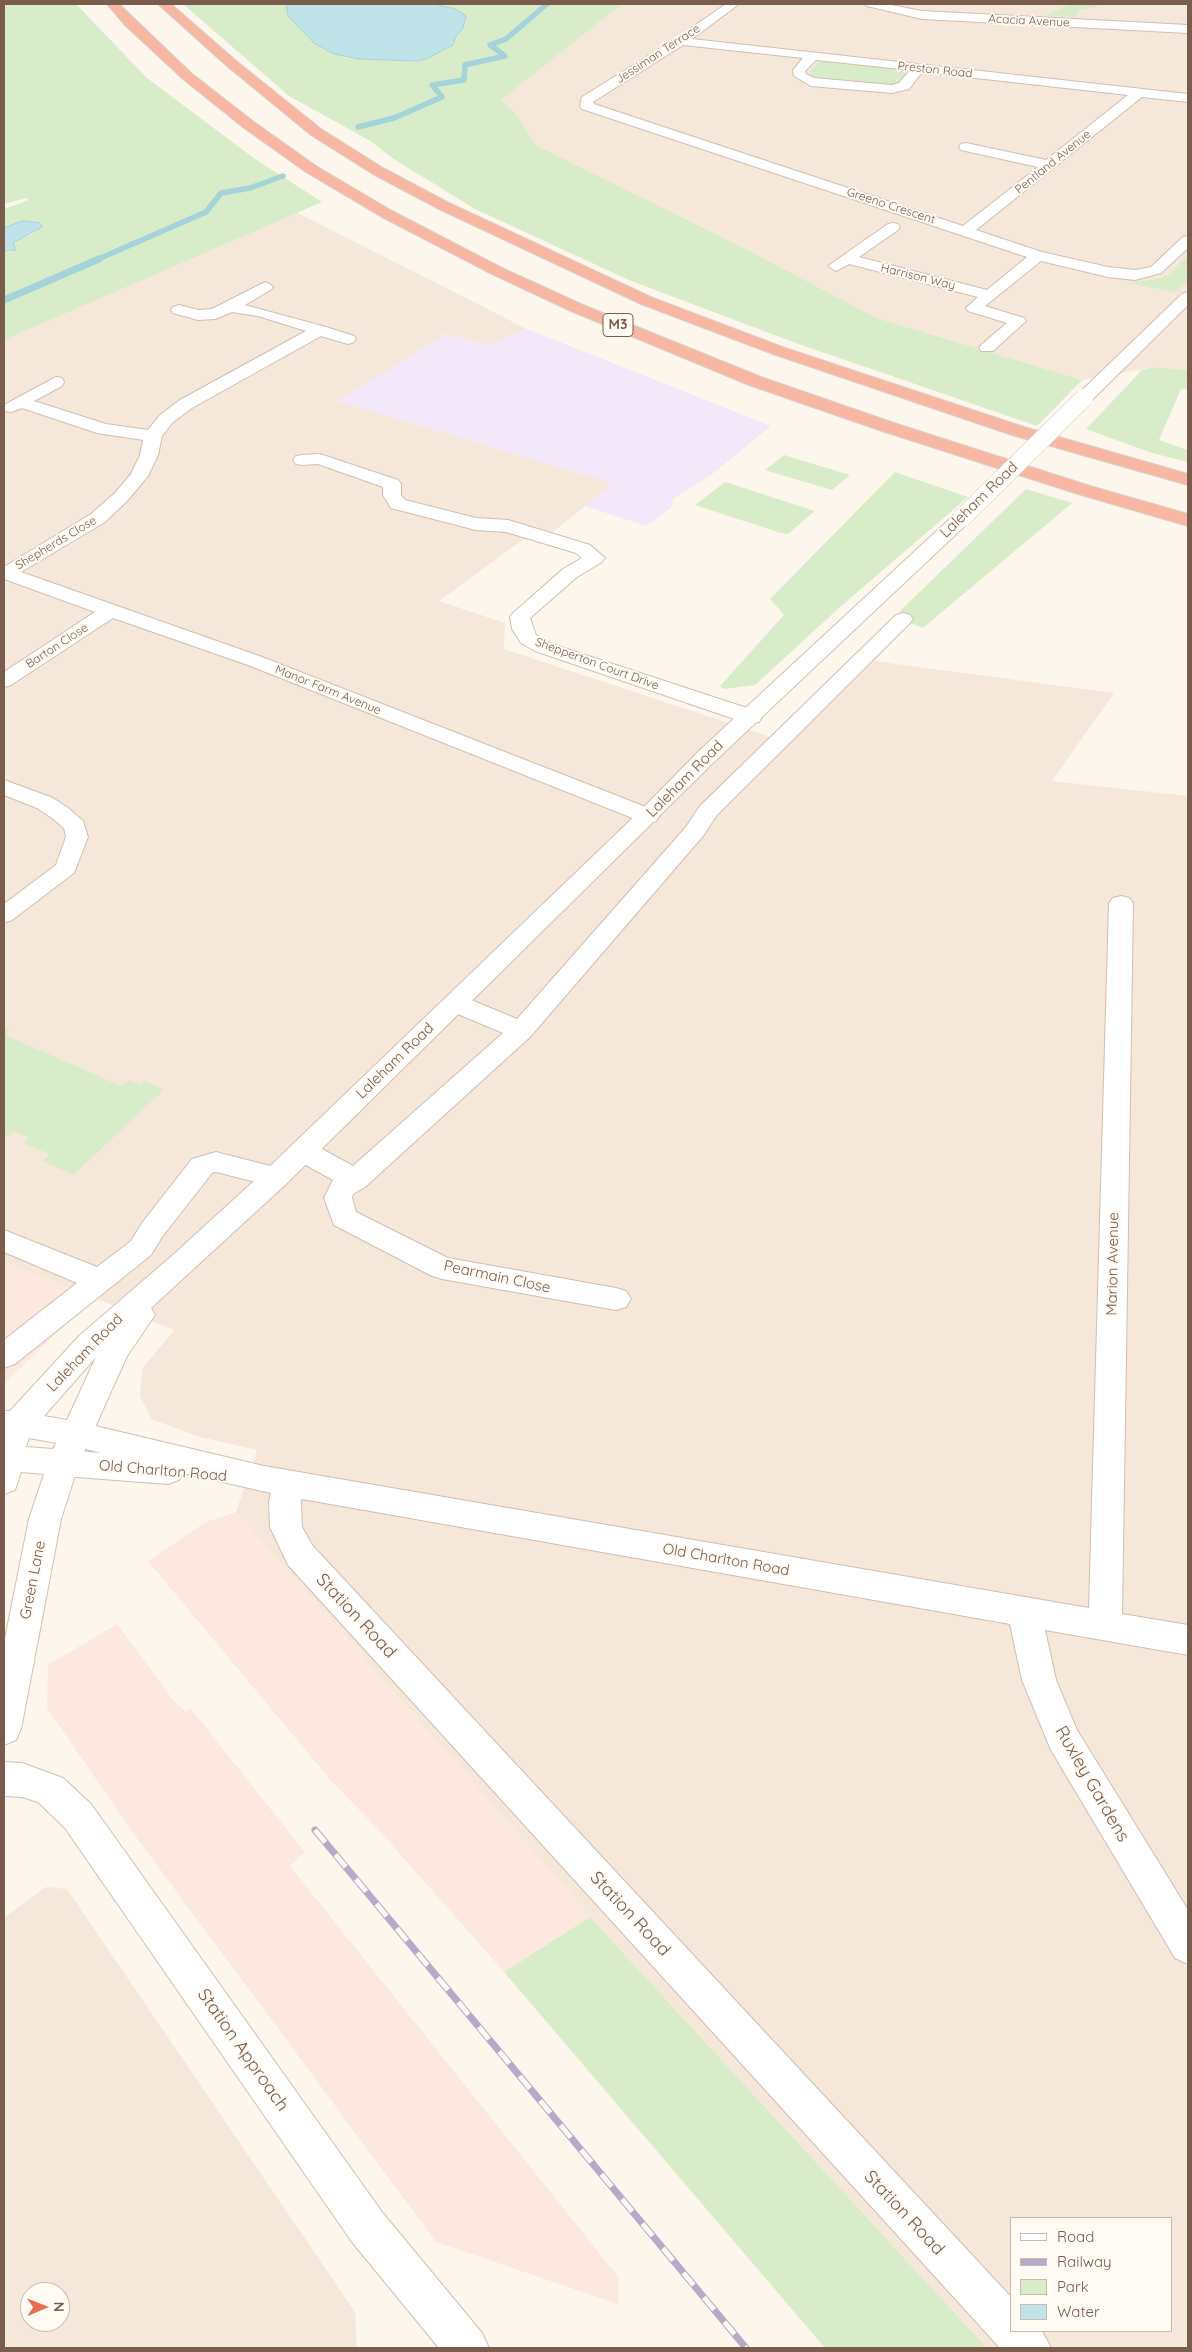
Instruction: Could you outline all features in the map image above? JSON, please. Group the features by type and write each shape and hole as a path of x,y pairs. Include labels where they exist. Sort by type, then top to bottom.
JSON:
{"highway":[{"name":"M3","path":"113,4 130,23 187,76 311,169 387,214 497,271 577,308 755,381 888,427 1084,490 1188,520"},
{"name":"M3","path":"164,4 230,63 316,132 378,171 444,206 647,301 779,351 1018,431 1188,480"}],"street":[{"name":"Jessiman Terrace","path":"587,106 587,100 681,41 733,4"},
{"name":"Acacia Avenue","path":"871,4 922,15 1188,29"},
{"name":"Preston Road","path":"681,41 1188,98"},
{"path":"813,56 799,70 800,76 811,82 892,89 904,86 918,68"},
{"name":"Pentland Avenue","path":"966,231 1140,92"},
{"name":"Greeno Crescent","path":"587,106 1038,256 1108,272 1135,275 1156,270 1188,240"},
{"path":"966,148 1050,165"},
{"name":"Harrison Way","path":"833,268 892,227"},
{"path":"987,348 1018,321 974,308 1038,256"},
{"name":"Harrison Way","path":"847,259 990,295"},
{"path":"179,310 198,314 215,314 265,288"},
{"name":"Laleham Road","path":"5,1466 11,1423 90,1344 184,1262 276,1177 648,816 707,756 751,717 962,518 1188,297"},
{"path":"230,307 260,312 348,339"},
{"name":"Shepherds Close","path":"4,574 98,518 120,497 139,476 149,455 153,436 166,419 186,404 320,330"},
{"path":"4,411 56,382"},
{"path":"20,402 103,429 153,436"},
{"name":"Shepperton Court Drive","path":"302,460 320,459 392,484 392,495 398,504 469,523 508,526 589,554 520,617 522,628 528,638 542,647 751,717"},
{"name":"Manor Farm Avenue","path":"4,574 255,661 648,816"},
{"name":"Barton Close","path":"4,681 110,611"},
{"name":"Pearmain Close","path":"616,1300 442,1268 344,1218 338,1198 341,1188 354,1180 521,1032 695,831 708,811 904,619"},
{"path":"4,787 45,803 60,813 75,826 77,837 66,868 4,915"},
{"name":"Marion Avenue","path":"1105,1625 1121,903"},
{"path":"456,1002 521,1032"},
{"path":"303,1151 354,1180"},
{"path":"4,1356 141,1248 152,1230 202,1166 216,1162 276,1177"},
{"path":"4,1240 99,1280"},
{"name":"Laleham Road","path":"68,1448 115,1349 129,1328 184,1262"},
{"path":"11,1423 68,1448"},
{"path":"5,1466 68,1448"},
{"name":"Old Charlton Road","path":"68,1448 277,1482 1188,1640"},
{"name":"Green Lane","path":"4,1729 45,1519 68,1448"},
{"name":"Station Road","path":"277,1482 285,1501 286,1527 300,1555 1010,2328"},
{"name":"Ruxley Gardens","path":"1024,1611 1039,1680 1063,1739 1188,1945"},
{"name":"Station Approach","path":"4,1779 22,1780 50,1790 78,1816 367,2227 467,2348"},
{"name":"Station Road","path":"1014,2332 1029,2348"}],"shaded area":[{"path":"622,4 1188,4 1188,370 1155,367 1082,380 877,318 744,248 536,145 517,115 500,100"},
{"path":"296,212 527,329 488,345 446,334 339,401 613,483 546,538 532,533 439,601 505,623 504,649 789,743 874,661 1114,693 1052,781 1188,796 1188,2348 987,2348 590,1917 236,1512 257,1450 200,1437 151,1419 140,1396 142,1369 174,1330 4,1262 4,340"},
{"path":"527,329 771,426 711,475 673,499 672,507 646,526 585,506 612,483 338,401 446,334 488,345"},
{"path":"4,1262 93,1298 4,1384"},
{"path":"236,1512 590,1917 504,1972 377,1828 333,1783 148,1561 206,1522"},
{"path":"117,1624 173,1700 186,1712 191,1709 305,1852 290,1866 619,2278 618,2304 436,2242 136,1837 47,1708 48,1665"},
{"path":"46,1887 67,1889 355,2312 357,2348 4,2348 4,1918"}],"green space":[{"path":"4,4 76,4 147,78 255,159 322,202 4,340 4,251 15,250 12,243 34,233 4,228 4,209 29,200 26,198 4,204"},
{"path":"183,4 286,4 288,16 347,58 417,61 453,45 456,36 463,28 434,4 622,4 501,100 517,115 536,145 744,248 877,318 1082,380 1037,426 790,341 629,280 475,209 392,158 372,142 289,96"},
{"path":"1071,4 1109,4 1078,10 1076,17 1044,16"},
{"path":"829,60 898,67 907,75 901,83 882,86 819,79 811,75 810,71 819,62"},
{"path":"1188,255 1188,280 1175,292 1127,283 1159,279 1168,275"},
{"path":"1155,367 1188,370 1188,389 1181,389 1159,440 1188,450 1188,462 1152,453 1086,429 1142,370"},
{"path":"784,455 850,475 832,490 765,470"},
{"path":"895,472 968,497 840,607 755,685 724,689 720,686 784,615 770,599"},
{"path":"725,482 815,511 788,534 695,505"},
{"path":"1026,489 1072,503 923,628 910,623 900,611"},
{"path":"4,1026 10,1029 5,1035 121,1086 128,1080 140,1085 145,1081 164,1090 73,1175 43,1161 49,1154 24,1143 29,1138 14,1131 9,1136 4,1134"},
{"path":"590,1917 987,2348 825,2348 504,1972"}],"water":[{"path":"286,4 434,4 455,9 466,16 463,28 456,36 453,45 426,59 417,61 359,59 334,54 314,43 288,16"},
{"path":"22,221 40,223 42,227 13,243 16,250 4,251 4,228"}],"waterway":[{"path":"358,127 394,118 442,97 432,85 464,80 465,65 505,56 490,45 506,39 547,4"},
{"path":"96,260 206,212 221,193 250,188 283,176"},
{"path":"4,300 99,259"}],"railway":[{"path":"315,1830 746,2348"}]}
